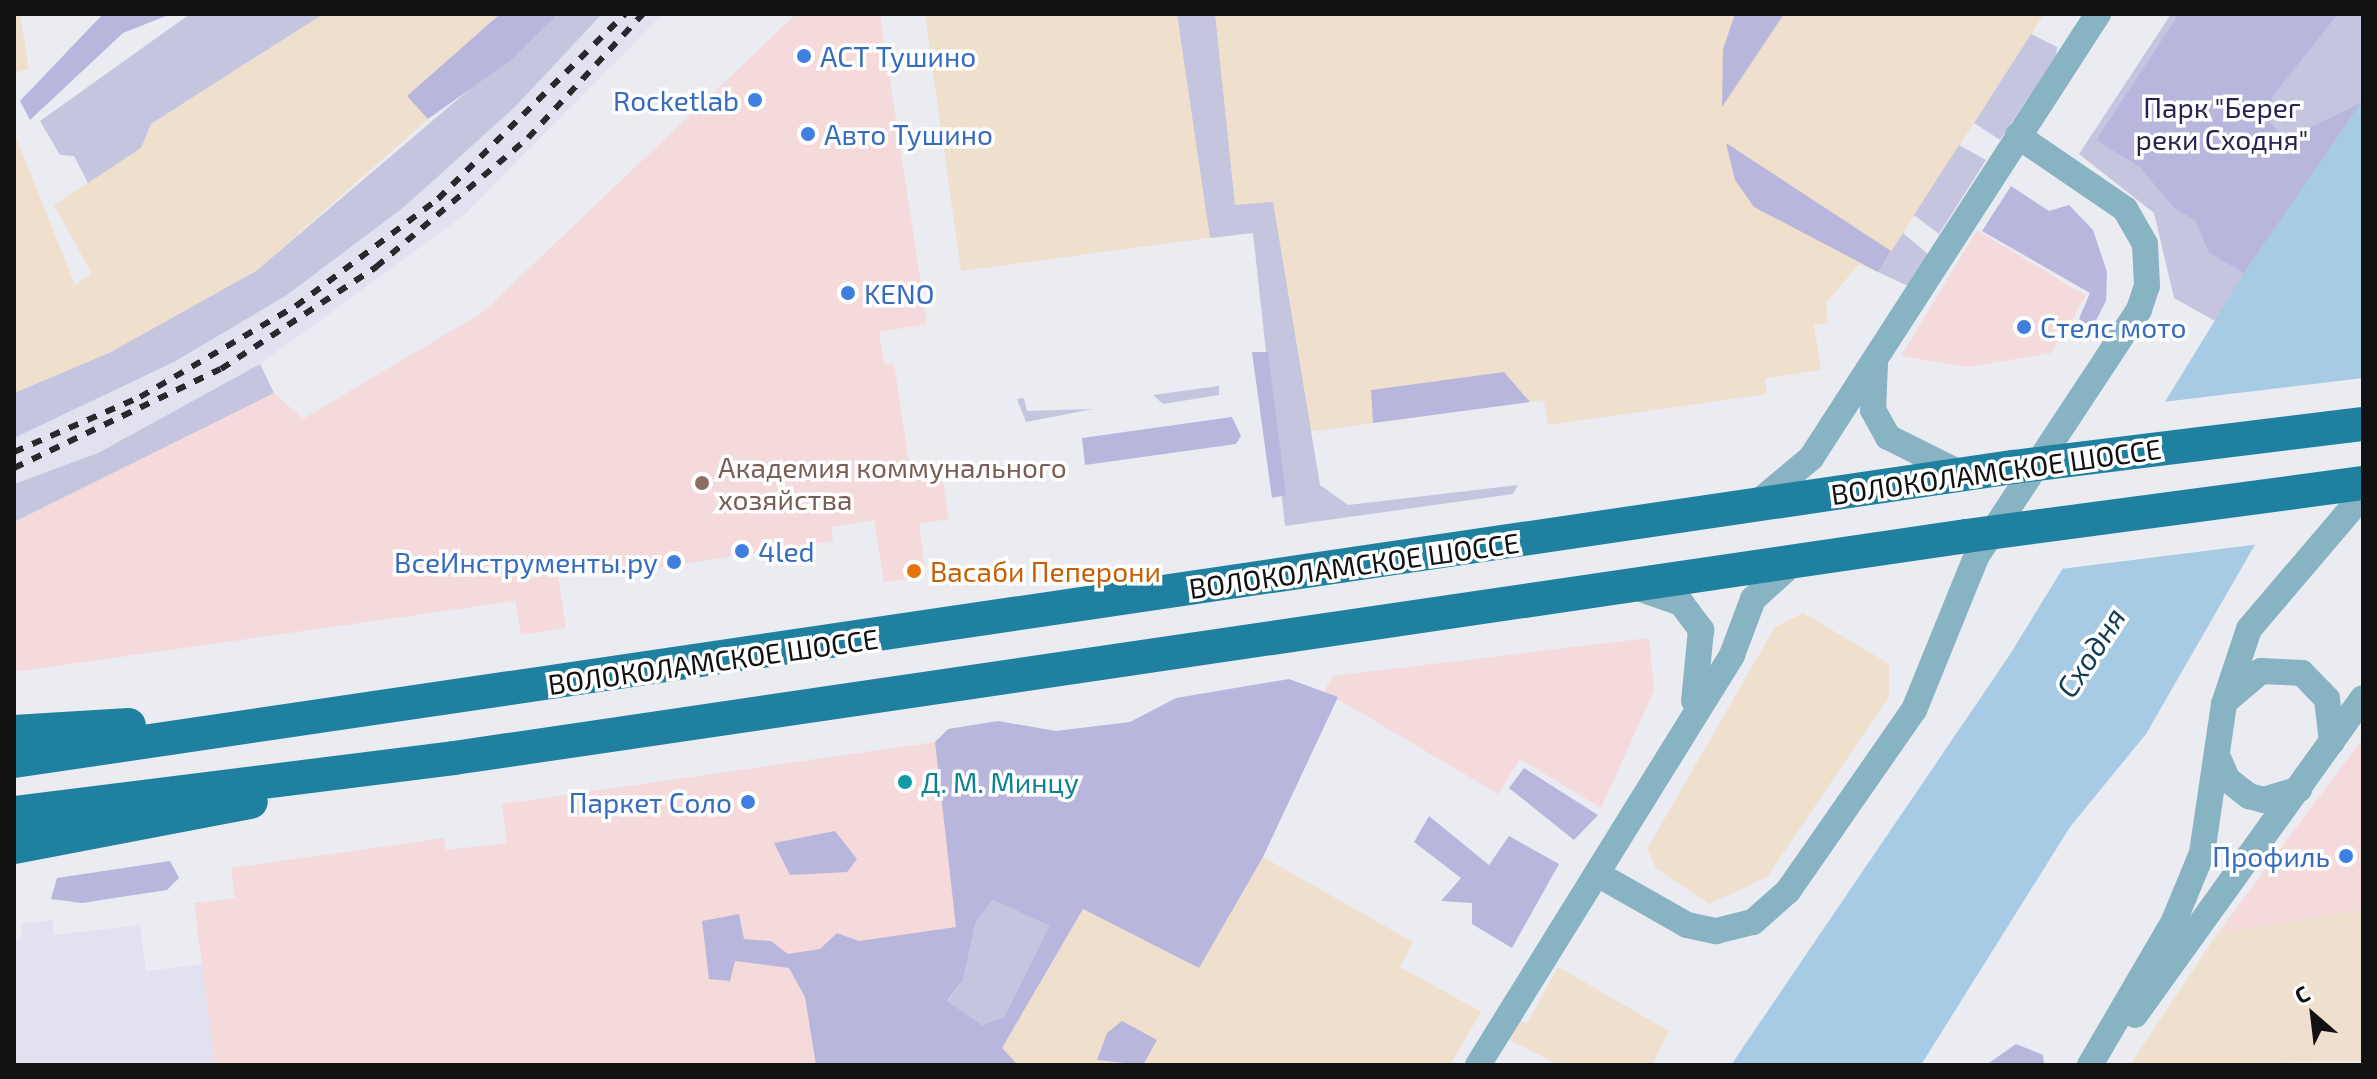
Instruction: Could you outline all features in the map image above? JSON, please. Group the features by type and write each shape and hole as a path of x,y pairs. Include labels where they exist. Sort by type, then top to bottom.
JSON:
{"main road":[{"name":"ВОЛОКОЛАМСКОЕ ШОССЕ","path":"14,761 1962,474 2363,424"},
{"name":"ВОЛОКОЛАМСКОЕ ШОССЕ","path":"14,813 435,760 1797,560 2363,483"},
{"path":"14,732 317,717"},
{"path":"14,847 435,760"}],"street":[{"path":"1754,506 1811,458 1883,341 2098,14"},
{"path":"1599,875 1687,925 1716,931 1753,922 1788,891 1914,710 1976,557 2139,310 2147,286 2145,244 2125,209 2018,136"},
{"path":"1883,341 1872,373 1879,424 1906,452 1962,474"},
{"path":"2092,1065 2174,921 2202,853 2224,704 2249,629 2363,495"},
{"path":"1478,1065 1599,875 1732,655 1753,599 1797,560"},
{"path":"1617,587 1670,595 1701,630 1702,673 1685,732"},
{"path":"2224,704 2261,671 2302,673 2327,699 2332,742"},
{"path":"2092,1065 2299,789 2363,698"},
{"path":"2217,755 2227,779 2249,796 2264,800 2299,789"}],"shaded area":[{"path":"14,14 20,14 29,69 14,73"},
{"path":"323,14 500,14 408,95 428,119 256,271 109,353 14,393 14,132 75,285 92,274 54,205 141,148 151,124"},
{"path":"602,14 663,14 463,216 260,364 98,453 14,484 14,438 174,362 287,295 404,207 515,107"},
{"path":"796,14 880,14 927,324 879,332 884,364 894,363 910,471 929,468 932,483 943,482 949,519 919,524 926,576 884,582 874,520 831,527 833,541 599,577 597,563 557,569 566,628 521,635 515,601 14,672 14,522 274,393 303,419 483,312"},
{"path":"925,14 2044,14 1878,272 1859,264 1826,303 1828,323 1814,325 1821,370 1765,378 1767,394 1548,425 1544,400 1278,436 1253,232 961,271"},
{"path":"1977,230 2086,296 2051,353 1968,367 1901,356"},
{"path":"1803,613 1889,664 1889,697 1767,877 1709,904 1656,868 1647,849 1775,627"},
{"path":"1649,638 1654,691 1601,808 1520,759 1498,794 1324,691 1333,676"},
{"path":"2363,738 2363,910 2217,934"},
{"path":"935,742 962,973 806,997 816,1065 215,1065 194,903 235,898 231,868 444,838 446,850 507,843 502,804"},
{"path":"1263,857 1413,942 1400,967 1481,1012 1450,1065 992,1065 1083,909 1199,968"},
{"path":"2363,910 2363,1061 2130,1065 2217,934"},
{"path":"52,920 54,935 140,925 146,971 202,964 215,1065 14,1065 14,940 23,939 21,924"},
{"path":"1558,967 1669,1031 1652,1065 1559,1065 1504,1037 1515,1018 1527,1024"}],"green space":[{"path":"103,14 171,14 123,33 30,120 20,101"},
{"path":"190,14 323,14 151,124 141,148 88,183 74,156 60,155 40,121"},
{"path":"500,14 558,14 512,59 428,119 407,96"},
{"path":"558,14 602,14 515,107 404,207 287,295 174,362 14,438 14,393 109,353 256,271"},
{"path":"1177,14 1215,14 1235,205 1273,202 1320,485 1348,505 1518,485 1513,494 1285,526 1253,233 1210,238"},
{"path":"1735,14 1784,14 1722,107 1723,49"},
{"name":"Парк \"Берег реки Сходня\"","path":"2171,14 2363,14 2363,100 2215,321 2174,298 2154,213 2079,154"},
{"name":"Парк \"Берег реки Сходня\"","path":"2179,14 2338,14 2272,97 2270,122 2285,140 2362,102 2244,273 2209,253 2195,220 2174,208 2140,167 2096,140"},
{"path":"2031,34 2057,47 2056,56 2000,140 1974,123"},
{"path":"1726,143 1891,251 1878,272 1754,207 1735,180"},
{"path":"1959,145 1986,160 1939,234 1914,215"},
{"path":"2011,186 2049,211 2069,205 2093,230 2107,272 2106,301 2092,328 2079,319 2090,293 1982,231"},
{"path":"1903,233 1929,255 1908,286 1878,272"},
{"path":"1252,352 1268,352 1286,495 1272,498"},
{"path":"260,364 274,393 14,522 14,484 98,453"},
{"path":"1504,372 1530,402 1373,423 1371,390"},
{"path":"1219,386 1219,395 1163,404 1153,395"},
{"path":"1024,398 1027,411 1093,409 1026,422 1017,399"},
{"path":"1232,417 1241,436 1236,444 1085,465 1082,438"},
{"path":"1289,679 1338,697 1263,857 1199,968 1083,909 1002,1048 1018,1065 816,1065 805,997 789,968 735,961 730,981 709,979 702,921 739,914 744,939 771,941 788,954 820,949 837,933 859,941 956,927 935,742 948,729 998,721 1056,731 1130,722 1176,698","holes":["993,900 1049,926 1004,1017 982,1025 947,1001 963,980 976,922"]},
{"path":"1524,768 1598,815 1574,840 1509,788"},
{"path":"1429,816 1489,865 1509,836 1559,864 1512,948 1472,924 1472,903 1441,901 1461,878 1414,842"},
{"path":"835,831 857,859 847,872 790,875 774,843"},
{"path":"170,861 179,878 167,890 82,903 51,899 57,878"},
{"path":"993,900 1049,926 1004,1017 982,1025 947,1002 963,980 976,922"},
{"path":"1122,1021 1157,1040 1143,1065 1097,1060 1107,1033"},
{"path":"2016,1044 2043,1055 2044,1065 1986,1065"}],"water":[{"name":"Сходня","path":"2363,100 2363,382 2264,529 2146,734 2070,827 1921,1065 1731,1065 2009,656 2244,273"}],"pier":[{"path":"2363,378 2363,389 2261,544 2061,569 2163,402"}],"railway":[{"path":"14,452 140,397 296,306 438,199 625,14"},
{"path":"14,468 221,369 376,267 528,138 643,14"}],"place":[{"name":"АСТ Тушино","path":"804,56"},
{"name":"Rocketlab","path":"755,100"},
{"name":"Авто Тушино","path":"808,134"},
{"name":"KENO","path":"848,293"},
{"name":"Стелс мото","path":"2024,327"},
{"name":"Академия коммунального хозяйства","path":"702,483"},
{"name":"4led","path":"742,551"},
{"name":"ВсеИнструменты.ру","path":"674,562"},
{"name":"Васаби Пеперони","path":"914,571"},
{"name":"Д. М. Минцу","path":"905,782"},
{"name":"Паркет Соло","path":"748,802"},
{"name":"Профиль","path":"2346,856"}]}
